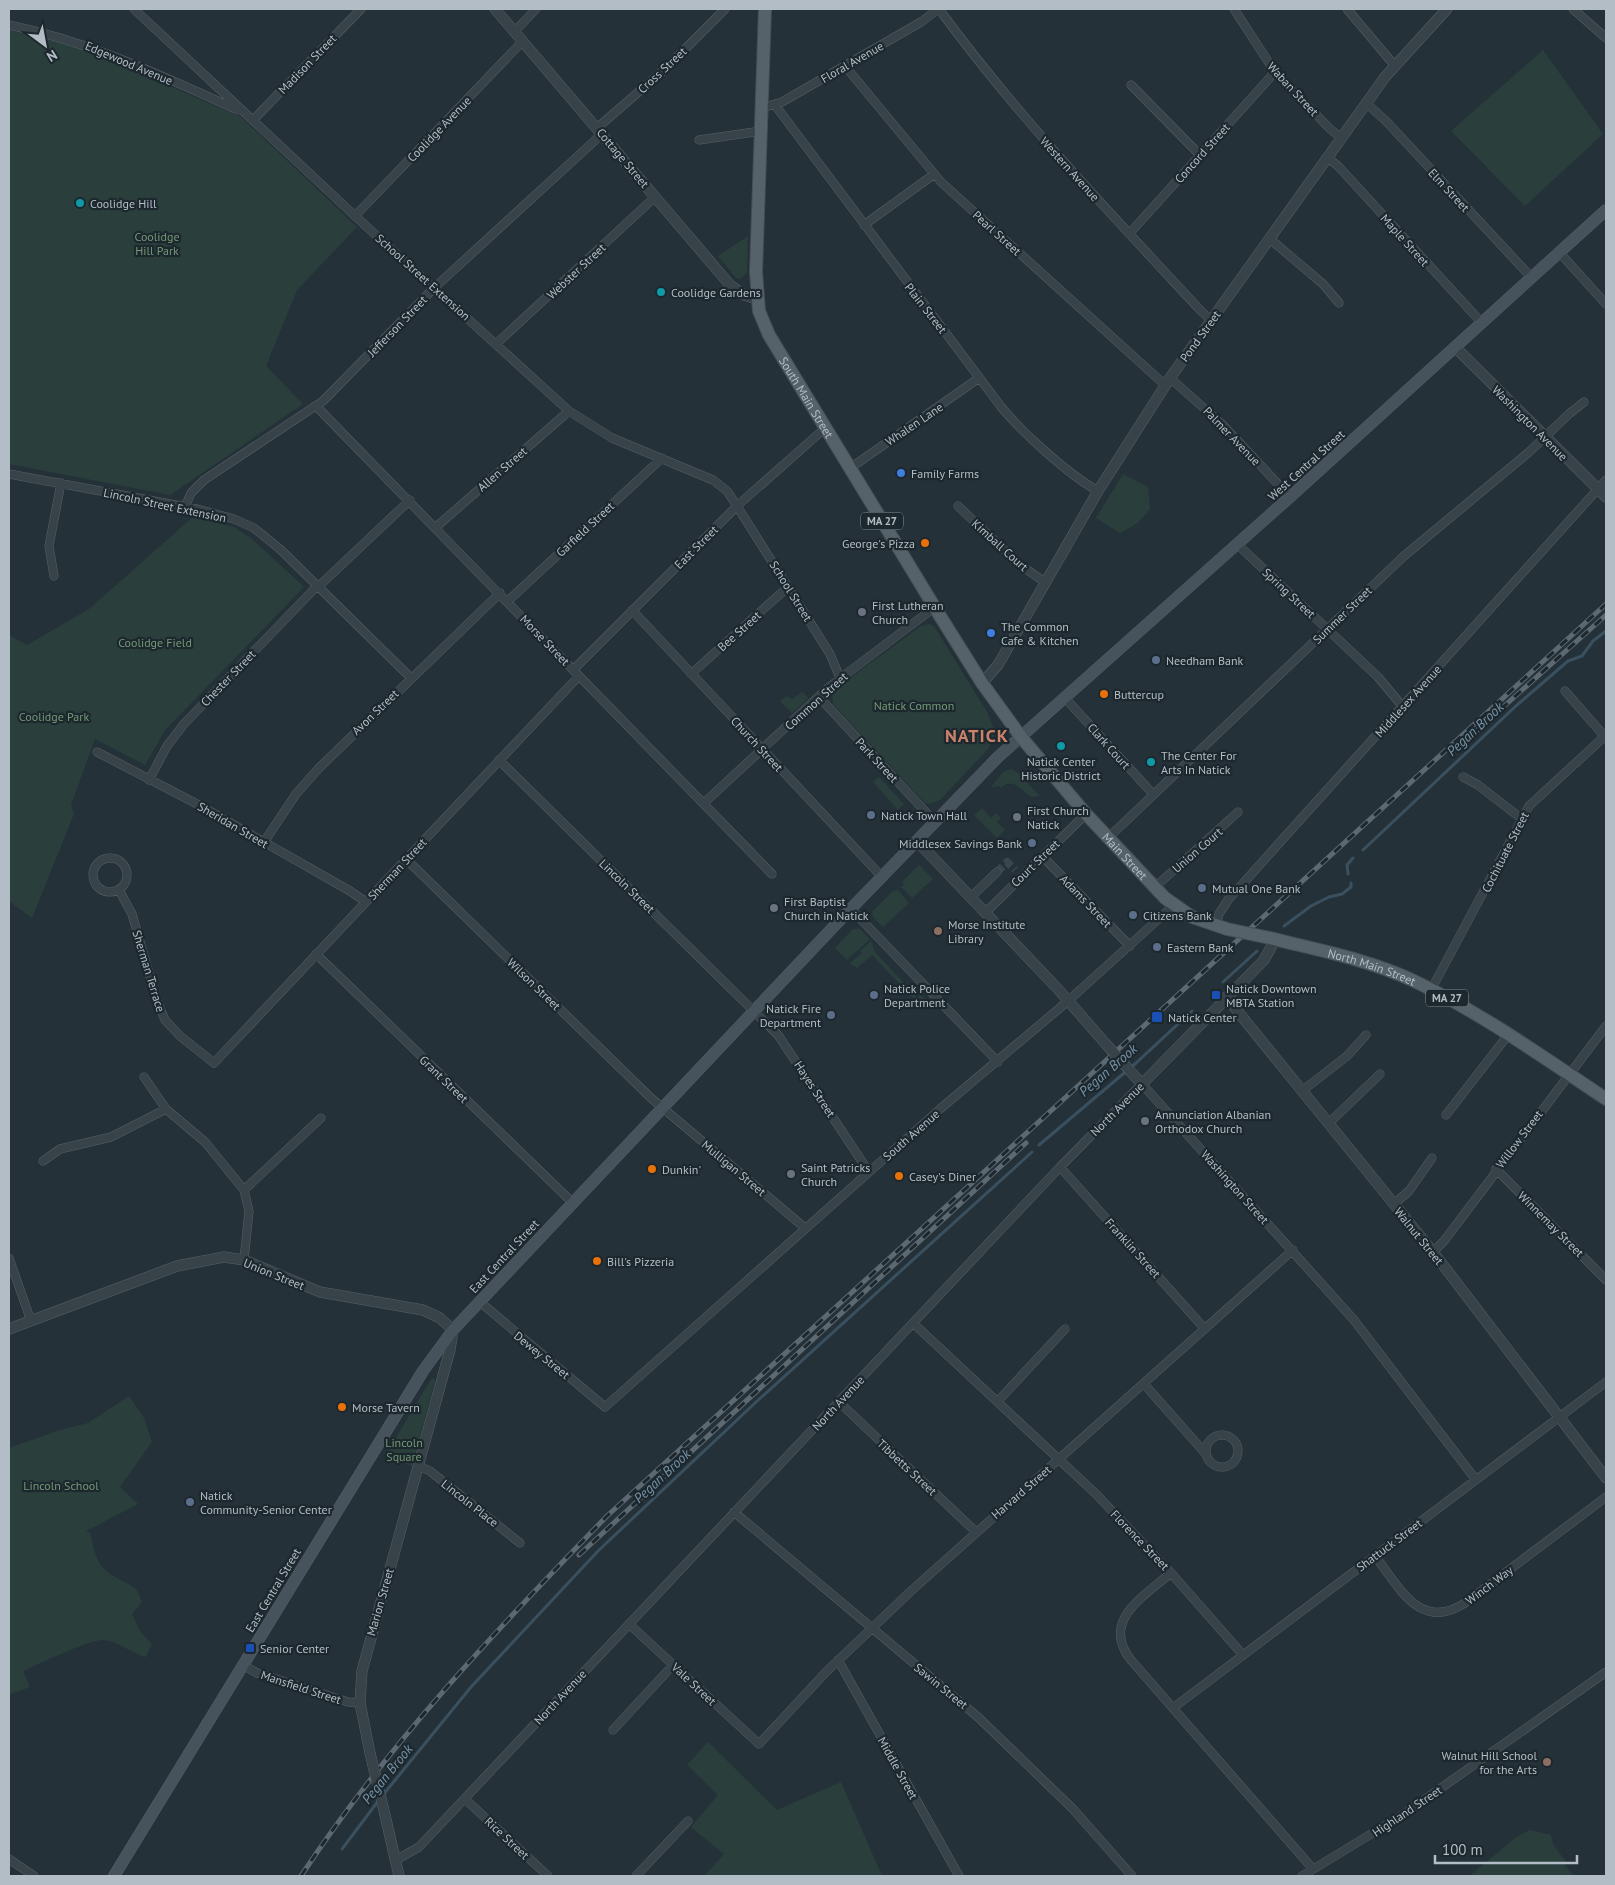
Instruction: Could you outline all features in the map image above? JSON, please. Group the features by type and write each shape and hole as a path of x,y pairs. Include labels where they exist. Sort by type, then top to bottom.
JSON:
{"main road":[{"name":"South Main Street","path":"765,9 769,106 761,131 756,272 757,299 763,323 824,429 935,608 982,683 1021,737"},
{"name":"West Central Street","path":"1021,737 1606,211"},
{"name":"Main Street","path":"1021,737 1086,814 1154,887 1174,905 1192,917 1221,928"},
{"name":"East Central Street","path":"114,1876 423,1372 453,1330 916,841 1021,737"},
{"name":"North Main Street","path":"1221,928 1354,958 1431,990 1508,1035 1606,1099"}],"street":[{"name":"School Street Extension","path":"134,9 355,216 569,411 612,438 713,480 727,491 737,506"},
{"name":"Madison Street","path":"253,120 361,9"},
{"name":"Cottage Street","path":"495,9 733,287 744,295 757,299"},
{"path":"515,31 536,9"},
{"name":"Cross Street","path":"599,131 726,9"},
{"name":"Floral Avenue","path":"769,106 845,66 921,22 938,9"},
{"name":"Western Avenue","path":"938,9 1019,112 1129,234 1212,320"},
{"name":"Waban Street","path":"1234,9 1275,72 1330,129 1342,138"},
{"path":"1347,9 1395,66"},
{"name":"Pond Street","path":"982,683 998,665 1044,582 1168,381 1366,103 1395,66 1447,9"},
{"path":"1572,9 1606,38"},
{"name":"Edgewood Avenue","path":"9,25 67,38 97,48 245,113"},
{"name":"Coolidge Avenue","path":"355,216 523,41"},
{"name":"Pearl Street","path":"845,66 933,174 1168,381"},
{"name":"Concord Street","path":"1129,234 1275,72"},
{"path":"1131,85 1200,155"},
{"name":"Elm Street","path":"1366,103 1386,121 1531,277"},
{"name":"Plain Street","path":"769,106 864,225 979,378 1021,428 1098,492"},
{"name":"Jefferson Street","path":"185,507 191,493 204,480 257,443 316,406 434,288 599,131"},
{"path":"699,140 761,131"},
{"name":"Maple Street","path":"1328,158 1338,166 1481,322"},
{"path":"864,225 933,174"},
{"name":"Webster Street","path":"496,344 655,197"},
{"path":"1270,239 1324,284 1338,303"},
{"path":"1559,252 1606,304"},
{"name":"Washington Avenue","path":"1455,347 1606,497"},
{"name":"Whalen Lane","path":"849,469 979,378"},
{"name":"Palmer Avenue","path":"1168,381 1223,424 1290,497"},
{"name":"Summer Street","path":"1108,838 1404,556 1545,438 1584,402"},
{"name":"Morse Street","path":"316,406 410,500 772,874"},
{"name":"Allen Street","path":"436,527 569,411"},
{"name":"East Street","path":"576,673 632,610 737,506 824,429"},
{"name":"Garfield Street","path":"508,601 662,458"},
{"name":"Lincoln Street Extension","path":"9,474 185,507 223,516 254,528 281,550 319,586 411,678"},
{"name":"Middlesex Avenue","path":"1221,928 1219,914 1228,900 1606,480"},
{"path":"54,576 49,546 61,483"},
{"name":"Chester Street","path":"150,780 167,746 184,724 319,586 410,500"},
{"name":"School Street","path":"737,506 830,654 840,678"},
{"name":"Kimball Court","path":"958,506 1020,564 1044,582"},
{"name":"Spring Street","path":"1237,544 1378,676 1403,706"},
{"name":"Bee Street","path":"690,674 788,587"},
{"name":"Avon Street","path":"264,842 307,781 500,593"},
{"name":"Common Street","path":"704,803 840,678 935,608"},
{"name":"Church Street","path":"632,610 882,877"},
{"name":"Sherman Street","path":"214,1063 499,760 576,673"},
{"path":"1564,691 1606,736"},
{"name":"Park Street","path":"819,697 935,822"},
{"name":"Clark Court","path":"1065,698 1153,794"},
{"name":"Cochituate Street","path":"1431,990 1532,802 1606,736"},
{"name":"Sheridan Street","path":"98,752 264,842 366,902"},
{"name":"Lincoln Street","path":"499,760 754,1011"},
{"path":"1463,777 1478,785 1522,819"},
{"name":"Union Court","path":"1154,887 1238,812"},
{"name":"Court Street","path":"985,913 1086,814"},
{"name":"Washington Street","path":"916,841 1068,1001 1293,1250 1354,1320 1476,1480"},
{"name":"Adams Street","path":"1043,857 1130,946"},
{"path":"116,859 124,864 127,875 126,882 118,890 104,892 96,886 93,870 102,860 116,859"},
{"name":"Wilson Street","path":"406,859 662,1108"},
{"path":"1015,870 1023,875"},
{"path":"970,898 997,872"},
{"name":"Sherman Terrace","path":"118,890 132,914 157,1001 165,1020 180,1036 214,1063"},
{"name":"South Avenue","path":"605,1407 805,1228 1068,1001 1174,905"},
{"path":"851,909 998,1062"},
{"name":"North Avenue","path":"396,1860 419,1847 1060,1167 1268,956 1272,939"},
{"name":"Grant Street","path":"316,954 573,1203"},
{"name":"Walnut Street","path":"1226,997 1432,1252 1606,1478"},
{"name":"Hayes Street","path":"754,1011 784,1043 869,1172"},
{"name":"Willow Street","path":"1432,1252 1444,1241 1496,1169 1606,1026"},
{"path":"1302,1091 1347,1056 1366,1035"},
{"path":"1446,1115 1508,1035"},
{"path":"1328,1123 1380,1074"},
{"path":"144,1077 166,1109 205,1142 244,1190 249,1211 244,1260"},
{"name":"Mulligan Street","path":"662,1108 805,1228"},
{"path":"44,1161 60,1149 111,1137 166,1109"},
{"path":"244,1190 321,1118"},
{"path":"1394,1204 1409,1190 1432,1158"},
{"name":"Franklin Street","path":"1060,1167 1205,1329"},
{"name":"Winnemay Street","path":"1496,1169 1606,1280"},
{"name":"Harvard Street","path":"759,1744 870,1629 976,1532 1293,1250"},
{"name":"Union Street","path":"9,1329 190,1262 224,1257 244,1260 320,1292 432,1313 453,1330"},
{"path":"9,1258 31,1321"},
{"name":"Dewey Street","path":"480,1302 605,1407"},
{"name":"Florence Street","path":"914,1323 1059,1459 1171,1573 1126,1614 1120,1638 1126,1654 1313,1869"},
{"path":"998,1401 1065,1329"},
{"name":"Marion Street","path":"399,1876 370,1753 360,1702 360,1682 368,1646 450,1350 453,1330"},
{"name":"Shattuck Street","path":"1172,1708 1606,1382"},
{"path":"1144,1384 1212,1463 1226,1466 1237,1455 1236,1445 1225,1435 1214,1437 1207,1444 1206,1454"},
{"name":"Tibbetts Street","path":"839,1402 976,1532"},
{"name":"Lincoln Place","path":"419,1466 430,1471 520,1543"},
{"name":"Winch Way","path":"1374,1556 1419,1608 1432,1613 1444,1613 1465,1603 1606,1497"},
{"name":"Sawin Street","path":"734,1512 870,1629 966,1706 1000,1737 1079,1816 1132,1876"},
{"path":"1171,1573 1243,1655"},
{"name":"Vale Street","path":"629,1624 759,1744"},
{"name":"Middle Street","path":"838,1660 958,1876"},
{"name":"Mansfield Street","path":"243,1665 257,1673 348,1702 360,1702"},
{"path":"613,1730 673,1665"},
{"name":"Highland Street","path":"1302,1876 1404,1814 1606,1672"},
{"name":"Rice Street","path":"465,1799 548,1876"},
{"path":"636,1876 688,1821"},
{"path":"9,1860 34,1876"}],"green space":[{"name":"Coolidge Hill Park","path":"9,30 91,52 241,117 357,227 297,290 266,366 303,404 170,495 9,464"},
{"path":"1543,50 1603,134 1525,206 1451,131"},
{"path":"748,236 747,273 740,279 736,278 718,256"},
{"path":"1123,474 1148,487 1150,509 1138,523 1120,533 1096,518"},
{"name":"Coolidge Field","path":"193,517 234,527 252,539 304,587 166,729 145,765 95,739 71,805 74,814 32,918 9,901 9,635 27,645 89,609"},
{"name":"Natick Common","path":"929,624 934,626 987,712 995,731 989,748 940,800 930,804 925,803 833,704 832,694 835,689 921,626"},
{"path":"802,692 809,698 792,713 780,701 786,696 792,699"},
{"path":"1011,769 1018,773 1040,796 1031,797 1013,784 1005,785 1001,788 999,786 991,787 1003,772"},
{"path":"879,777 904,804 898,810 873,782"},
{"path":"982,808 991,818 996,813 1001,818 997,822 1005,830 997,838 974,815"},
{"path":"919,865 933,879 912,898 901,887 904,885 902,882"},
{"path":"898,890 909,903 883,927 873,917 872,912 893,891"},
{"path":"853,929 860,929 870,939 847,960 835,948"},
{"path":"871,941 875,952 917,997 920,995 926,999 923,1009 920,1009 914,999 872,955 857,968 850,963 862,953 860,951"},
{"name":"Lincoln Square","path":"431,1379 435,1381 412,1466 385,1456"},
{"name":"Lincoln School","path":"129,1396 144,1418 152,1442 120,1487 138,1504 86,1531 90,1533 96,1556 105,1570 137,1590 142,1602 132,1614 140,1631 152,1644 146,1657 109,1641 103,1640 86,1644 23,1671 30,1687 9,1695 9,1448 57,1431 88,1423"},
{"path":"708,1742 777,1810 841,1782 882,1876 704,1876 724,1854 691,1827 718,1795 687,1765"},
{"path":"1530,1830 1551,1835 1553,1844 1566,1862 1564,1864 1574,1876 1469,1876 1518,1836"}],"waterway":[{"name":"Pegan Brook","path":"1363,850 1517,705 1568,661 1582,656 1593,641 1606,631"},
{"name":"Pegan Brook","path":"1348,874 1347,865 1353,858"},
{"name":"Pegan Brook","path":"1284,926 1311,906 1329,897 1342,894 1351,887 1351,883"},
{"name":"Pegan Brook","path":"1223,982 1257,951"},
{"name":"Pegan Brook","path":"1039,1145 1136,1063 1192,1011"},
{"name":"Pegan Brook","path":"383,1795 471,1687 598,1551 755,1403 1032,1152"},
{"name":"Pegan Brook","path":"342,1849 379,1800"}],"tunnel":[{"path":"997,872 1007,862 1015,870"}],"railway":[{"path":"301,1876 370,1780 445,1689 525,1601 607,1516 1606,604"},
{"path":"1474,733 1606,615"},
{"path":"579,1555 1026,1143"}],"place":[{"name":"Coolidge Hill","path":"80,203"},
{"name":"Coolidge Gardens","path":"661,292"},
{"name":"Family Farms","path":"901,473"},
{"name":"George's Pizza","path":"925,543"},
{"name":"First Lutheran Church","path":"862,612"},
{"name":"The Common Cafe & Kitchen","path":"991,633"},
{"name":"Needham Bank","path":"1156,660"},
{"name":"Buttercup","path":"1104,694"},
{"name":"Natick Center Historic District","path":"1061,746"},
{"name":"The Center For Arts In Natick","path":"1151,762"},
{"name":"Natick Town Hall","path":"871,815"},
{"name":"First Church Natick","path":"1017,817"},
{"name":"Middlesex Savings Bank","path":"1032,843"},
{"name":"Mutual One Bank","path":"1202,888"},
{"name":"First Baptist Church in Natick","path":"774,908"},
{"name":"Citizens Bank","path":"1133,915"},
{"name":"Morse Institute Library","path":"938,931"},
{"name":"Eastern Bank","path":"1157,947"},
{"name":"Natick Police Department","path":"874,995"},
{"name":"Natick Downtown MBTA Station","path":"1216,995"},
{"name":"Natick Fire Department","path":"831,1015"},
{"name":"Natick Center","path":"1157,1017"},
{"name":"Annunciation Albanian Orthodox Church","path":"1145,1121"},
{"name":"Dunkin'","path":"652,1169"},
{"name":"Saint Patricks Church","path":"791,1174"},
{"name":"Casey's Diner","path":"899,1176"},
{"name":"Bill's Pizzeria","path":"597,1261"},
{"name":"Morse Tavern","path":"342,1407"},
{"name":"Natick Community-Senior Center","path":"190,1502"},
{"name":"Senior Center","path":"250,1648"},
{"name":"Walnut Hill School for the Arts","path":"1547,1762"}],"district":[{"name":"NATICK","path":"977,735"}],"park label":[{"name":"Coolidge Park","path":"54,716"}]}
